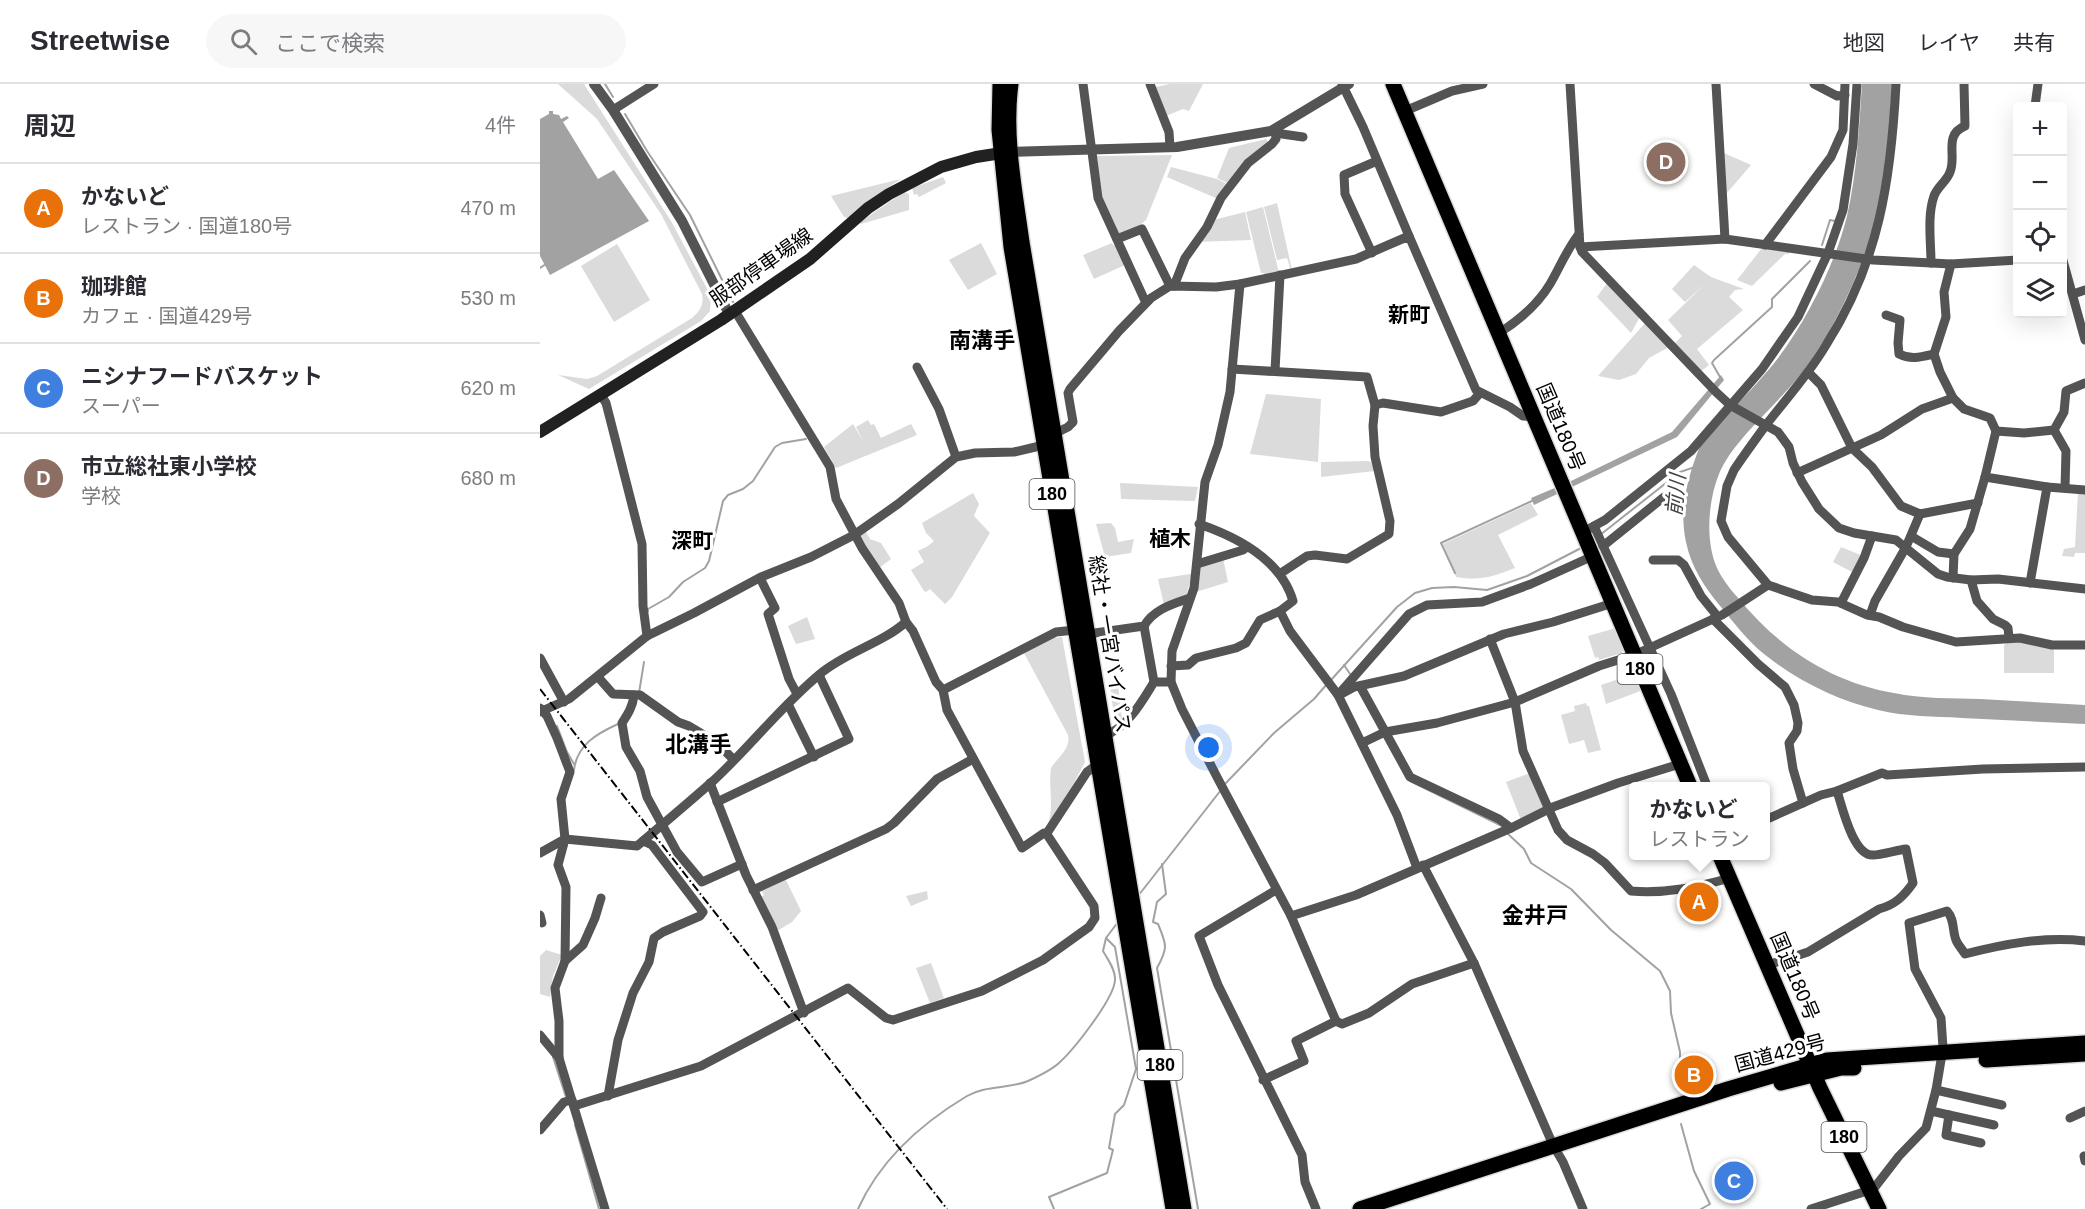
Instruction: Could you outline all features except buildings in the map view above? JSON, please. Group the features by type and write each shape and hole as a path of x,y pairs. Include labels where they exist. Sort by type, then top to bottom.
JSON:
{"highway":[{"name":"総社・一宮バイパス","path":"1000,84 1006,152 1022,242 1049,439 1082,632 1121,902 1130,927 1184,1209"},
{"name":"総社・一宮バイパス","path":"1006,152 1011,84"},
{"name":"国道180号","path":"1394,84 1564,488 1597,549 1613,603 1688,782"},
{"name":"総社・一宮バイパス","path":"1082,632 1104,736 1100,757 1130,889 1130,927 1173,1209"},
{"name":"国道180号","path":"1722,860 1812,1069 1879,1209"},
{"name":"国道429号","path":"1941,1058 2085,1043"},
{"name":"国道429号","path":"1360,1209 1812,1069 1828,1059 2085,1054"},
{"name":"国道429号","path":"1389,1209 1556,1150"}],"main road":[{"name":"服部停車場線","path":"540,432 732,312 810,259 868,208 889,194 941,167 1006,152"}],"street":[{"path":"594,84 613,110 682,221 732,312 830,467 836,499 854,535 899,603 936,682 943,690 947,710 1022,848 1047,833 1087,772 1100,757"},
{"path":"613,110 654,84"},
{"path":"1083,84 1098,198 1146,303"},
{"path":"1150,84 1169,132 1170,147"},
{"path":"1405,111 1452,91 1483,84"},
{"path":"1570,84 1582,252 1716,392 1731,405 1778,432 1790,447 1797,473 1819,509 1829,520 1839,528 1872,537 1896,540 1938,574 1971,580 2030,582 2085,589"},
{"path":"1716,84 1725,239"},
{"path":"1814,84 1837,96 1845,95"},
{"path":"1765,244 1831,157 1843,130 1845,84"},
{"path":"1589,531 1691,451 1762,369 1784,338 1830,254 1843,210 1854,144 1857,84"},
{"path":"1896,84 1886,195 1867,258 1844,315 1808,372 1764,424 1734,470 1727,486 1721,521 1728,537 1768,585 1812,600 1840,603 1903,627 1956,642 2020,638 2052,645 2085,645"},
{"path":"1931,263 1932,207 1935,194 1950,172 1952,138 1957,129 1965,126 1964,84"},
{"path":"2036,102 2038,84"},
{"path":"1006,152 1196,145 1275,129 1345,85 1476,390 1523,416 1534,417"},
{"path":"1275,129 1282,134 1303,137"},
{"path":"605,1209 570,1102 559,1058 559,1022 554,992 565,961 566,887 558,865 567,839 560,806 570,772 557,738 541,711 564,702 647,636 694,614 760,578 811,557 854,535 898,504 956,457 975,453 1014,452 1049,439 1068,427 1073,422 1068,393 1070,389 1146,303 1172,286 1185,258 1207,227 1221,198 1248,163 1272,144 1276,138 1275,129"},
{"path":"1372,253 1345,194 1344,175 1377,161"},
{"path":"1117,239 1142,229 1172,286"},
{"path":"1499,333 1512,325 1536,303 1549,287 1579,234"},
{"path":"1172,286 1216,287 1240,284 1356,259 1409,236"},
{"path":"1580,247 1725,239 1830,254 1931,263 2013,260"},
{"path":"1951,264 1944,292 1946,317 1934,354 1953,398 1964,409 1990,418 1996,431 1970,528 1954,554 1953,578"},
{"path":"2064,264 2085,340"},
{"path":"1275,371 1280,275"},
{"path":"1240,284 1230,392 1218,445 1205,482 1194,588 1172,651 1171,682 1182,709 1291,916 1336,1021 1342,1024 1369,1013 1412,984 1474,963"},
{"path":"2073,294 2085,290"},
{"path":"1886,315 1900,320 1899,354 1916,358 1934,354"},
{"path":"917,367 939,409 956,457"},
{"path":"1232,369 1367,377 1376,405 1373,426 1375,457 1390,522 1389,534 1347,559 1306,556 1281,573"},
{"path":"1808,372 1821,385 1852,448 1872,467 1900,506 1920,514 1978,503"},
{"path":"2054,430 2064,412 2066,391 2085,383"},
{"path":"1376,405 1383,403 1441,412 1473,401 1480,393"},
{"path":"601,395 606,403 642,544 643,606 647,636"},
{"path":"1797,473 1881,435 1922,409 1953,398"},
{"path":"1996,431 2024,433 2054,430"},
{"path":"2054,430 2066,452 2065,488"},
{"path":"1985,477 2047,487 2085,490"},
{"path":"2030,582 2047,487"},
{"path":"1337,694 1409,614 1427,605 1482,602 1531,584 1597,549 1664,497"},
{"path":"1870,615 1875,601 1906,547 1920,514"},
{"path":"1171,666 1188,665 1196,658 1236,648 1246,643 1260,620 1280,611 1293,601 1281,573 1230,536 1199,524"},
{"path":"1911,536 1938,552 1954,554"},
{"path":"1840,603 1864,558 1872,537"},
{"path":"1197,564 1247,547"},
{"path":"1597,549 1671,694 1705,782"},
{"path":"1653,560 1678,560 1684,565 1701,596 1718,617 1758,664 1785,687 1794,705 1798,723 1797,731 1789,743 1793,769 1803,803"},
{"path":"760,578 775,608 768,614 789,679 797,694"},
{"path":"1971,580 1977,601 1994,619 2008,628 2009,638"},
{"path":"1362,743 1383,733 1437,723 1515,702 1599,666 1634,655 1718,617 1768,585"},
{"path":"1104,736 1117,731 1138,708 1154,682 1144,626 1149,618 1168,606 1190,598"},
{"path":"1337,694 1354,687 1404,676 1504,634 1554,622 1613,603"},
{"path":"1280,611 1290,631 1337,694 1420,866 1474,963 1583,1209"},
{"path":"540,853 567,839 637,846 710,783 797,694 819,675 843,658 897,630 906,622"},
{"path":"943,690 1056,632 1144,626"},
{"path":"1490,639 1515,702 1523,751 1561,835 1593,854 1631,891 1667,891 1730,878"},
{"path":"540,658 564,702"},
{"path":"717,802 849,739 819,675"},
{"path":"598,677 613,694 640,695 678,722 716,742 733,759"},
{"path":"1154,682 1171,682"},
{"path":"1360,686 1383,733 1413,780 1499,819 1507,830"},
{"path":"634,695 628,714 622,723 626,747 640,771 647,797 677,852 702,882 742,864"},
{"path":"788,704 814,757"},
{"path":"753,890 886,829 937,779 974,759"},
{"path":"1291,916 1356,895 1549,810 1618,783 1680,764"},
{"path":"1770,818 1882,773 1887,775 1983,769 2085,767"},
{"path":"710,783 753,890 772,927 804,1013"},
{"path":"1768,965 1808,952 1878,909 1890,906 1905,895 1912,883 1906,849 1873,855 1866,854 1858,847 1837,790"},
{"path":"540,1130 570,1102 608,1096 701,1065 848,988 886,1018 893,1020 982,991 1043,960 1074,939 1092,924 1095,918 1094,906 1047,833"},
{"path":"608,1096 618,1040 633,993 649,962 654,938 657,934 700,916 703,912 652,845 643,841"},
{"path":"1276,890 1199,936 1218,985 1302,1155 1305,1182 1316,1209"},
{"path":"565,961 583,945 601,898"},
{"path":"1811,1209 1870,1190 1926,1128 1936,1090 1943,1033 1941,1018 1915,969 1909,923 1947,911 1954,926 1956,939 1965,954 2007,943 2069,939 2085,941"},
{"path":"1263,1080 1304,1061 1296,1041 1336,1021"},
{"path":"540,1035 559,1058"},
{"path":"1936,1090 2002,1105"},
{"path":"1931,1111 1994,1125"},
{"path":"2070,1118 2085,1111"},
{"path":"1949,1115 1946,1136 1981,1143"}],"shaded area":[{"path":"558,84 584,84 671,221 711,296 710,311 701,321 589,389 558,375 587,379 597,376 692,318 701,308 702,294 661,214 597,119"},
{"path":"1170,84 1203,84 1189,111 1183,109 1166,116 1155,87"},
{"path":"1862,84 1892,84 1885,177 1873,229 1848,295 1826,337 1800,375 1744,436 1719,474 1712,496 1709,521 1713,557 1717,568 1733,592 1771,633 1808,660 1849,681 1905,695 2085,705 2085,724 1899,714 1863,706 1833,695 1776,664 1758,649 1741,632 1709,592 1691,560 1683,519 1690,473 1698,451 1708,434 1762,377 1787,346 1818,292 1842,235 1853,183"},
{"path":"549,111 559,115 561,119 567,116 569,118 563,122 598,179 614,170 649,221 550,275 540,256 540,119 549,114"},
{"path":"1266,139 1269,144 1229,184 1217,178 1229,148"},
{"path":"1724,153 1751,165 1726,194"},
{"path":"1172,155 1146,220 1136,228 1118,235 1101,195 1097,156"},
{"path":"1171,167 1217,179 1229,185 1218,199 1167,177"},
{"path":"943,177 946,183 919,197 917,194 914,195 912,188"},
{"path":"901,179 869,200 848,218 844,217 831,196"},
{"path":"904,192 909,194 909,210 861,224 860,222"},
{"path":"1277,203 1291,271 1287,258 1277,260 1264,207"},
{"path":"1263,207 1279,273 1264,276 1264,273 1261,273 1246,212"},
{"path":"1245,212 1251,240 1197,242 1213,220"},
{"path":"981,243 997,274 968,290 949,260"},
{"path":"1112,243 1116,244 1125,265 1094,279 1083,255"},
{"path":"617,244 650,300 614,322 581,266"},
{"path":"1762,248 1789,252 1789,254 1785,254 1752,286 1737,280"},
{"path":"1694,265 1711,277 1744,289 1735,290 1729,297 1743,310 1697,349 1709,365 1701,371 1674,344 1682,336 1668,320 1705,284 1685,302 1672,289"},
{"path":"1607,283 1640,317 1631,333 1597,297"},
{"path":"1646,322 1669,347 1649,358 1636,374 1619,380 1598,376"},
{"path":"1721,375 1724,380 1677,437 1534,505 1531,498 1672,432"},
{"path":"1266,394 1321,399 1318,462 1250,454"},
{"path":"868,420 871,425 874,424 881,438 911,424 917,435 836,468 824,447 853,424 864,443 856,427"},
{"path":"1368,461 1373,463 1375,471 1321,477 1321,462"},
{"path":"1120,483 1198,487 1195,501 1121,499"},
{"path":"2078,492 2085,493 2085,553 2075,553 2074,557 2062,556 2064,549 2075,547"},
{"path":"973,493 979,504 974,516 990,533 952,597 945,604 930,589 924,591 911,570 924,562 918,551 934,541 926,533 922,523"},
{"path":"1531,503 1538,515 1498,535 1515,568 1500,574 1473,579 1456,577 1443,544"},
{"path":"1111,523 1115,528 1118,542 1134,539 1131,553 1105,557 1096,524"},
{"path":"865,530 870,539 881,543 891,559 879,568 857,536"},
{"path":"1841,547 1863,556 1854,573 1833,562"},
{"path":"1223,558 1228,582 1196,592 1199,565"},
{"path":"1192,575 1186,596 1164,605 1158,579"},
{"path":"807,617 815,639 796,644 788,626"},
{"path":"1616,628 1624,647 1622,653 1599,660 1598,657 1595,658 1588,636"},
{"path":"1062,637 1085,762 1047,827 1051,812 1051,768 1066,749 1068,735 1024,653 1054,638"},
{"path":"2010,641 2054,648 2054,673 2004,673 2004,645"},
{"path":"1636,673 1643,690 1606,704 1601,685"},
{"path":"1118,685 1122,719 1120,723 1115,723 1110,686"},
{"path":"1586,703 1589,706 1601,750 1588,753 1584,740 1569,744 1561,715 1575,711 1574,706"},
{"path":"1530,773 1545,809 1521,820 1506,782"},
{"path":"785,878 801,911 792,922 777,931 761,897 764,895 761,889"},
{"path":"927,891 928,899 911,906 906,896"},
{"path":"546,950 562,955 553,976 550,997 540,994 540,956"},
{"path":"931,963 944,998 930,1003 916,968"}],"waterway":[{"path":"605,84 613,97"},
{"path":"625,114 690,215 733,302"},
{"path":"1822,245 1830,220 1835,221"},
{"path":"1720,377 1712,363 1714,360 1772,307 1772,299 1810,261"},
{"path":"540,268 546,264"},
{"path":"648,611 669,597 683,582 705,568 709,561 723,501 728,495 743,489 753,481 775,447 782,443 806,439"},
{"name":"前川","path":"1600,535 1680,472 1695,467"},
{"path":"1455,573 1441,543 1534,500"},
{"path":"1331,680 1397,607 1415,593 1432,588 1454,587 1487,590 1527,576 1583,547"},
{"path":"639,693 644,662"},
{"path":"1344,665 1350,674"},
{"path":"1224,785 1274,733 1314,699 1327,684"},
{"path":"574,770 583,747 602,732 618,724"},
{"path":"557,726 574,764"},
{"path":"1410,781 1502,826"},
{"path":"1138,896 1221,790"},
{"path":"1507,833 1524,849 1531,863 1571,889 1611,930 1660,971 1670,991 1671,1013 1680,1052 1680,1073 1684,1094"},
{"path":"1162,864 1166,894 1157,902 1153,922 1158,924 1165,946 1157,968 1198,1209"},
{"path":"858,1209 867,1191 890,1159 934,1118 974,1093 1021,1083 1037,1077 1053,1068 1066,1056 1092,1023 1113,988 1114,972 1103,951 1106,938 1118,922"},
{"path":"1054,1209 1049,1197 1107,1173 1113,1150 1109,1148 1115,1114 1124,1105 1136,1069 1115,947 1106,938"},
{"path":"553,1057 566,1097"},
{"path":"1681,1124 1694,1171 1710,1204 1701,1209"},
{"path":"575,1125 599,1209"}],"railway":[{"path":"540,689 947,1209"}],"place":[{"name":"市立総社東小学校","path":"1666,162"},
{"name":"かないど","path":"1699,902"},
{"name":"珈琲館","path":"1694,1075"},
{"name":"ニシナフードバスケット","path":"1734,1181"}],"district":[{"name":"新町","path":"1409,315"},
{"name":"南溝手","path":"982,340"},
{"name":"植木","path":"1170,539"},
{"name":"深町","path":"692,541"},
{"name":"北溝手","path":"698,744"},
{"name":"金井戸","path":"1535,915"}]}
